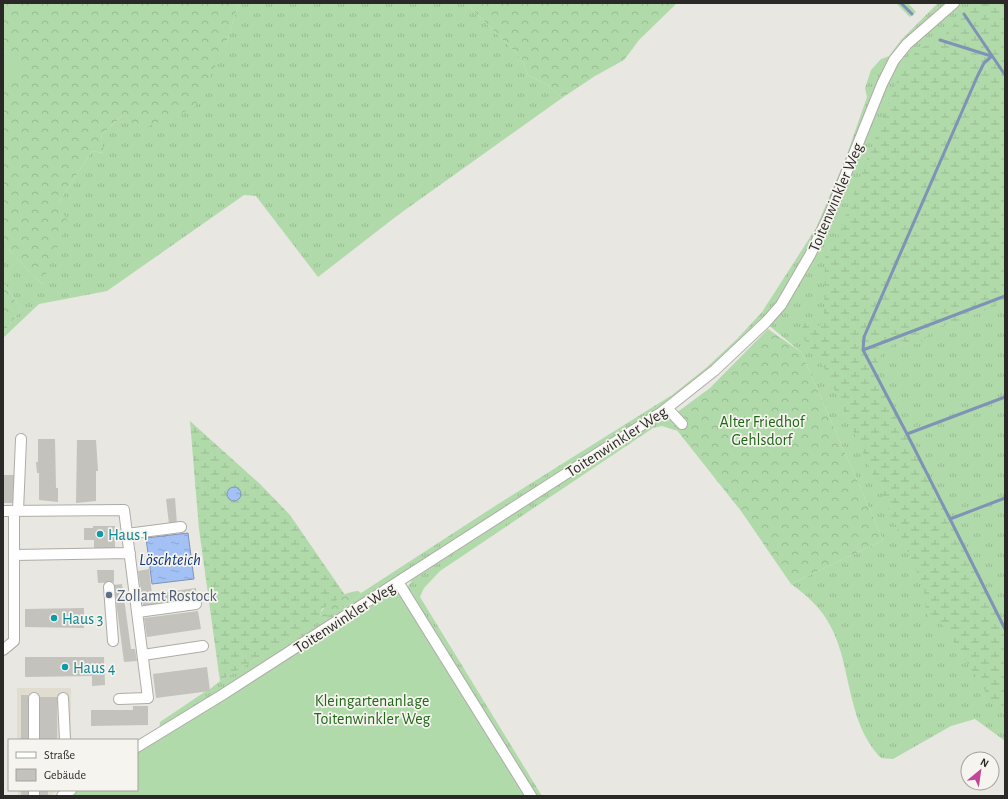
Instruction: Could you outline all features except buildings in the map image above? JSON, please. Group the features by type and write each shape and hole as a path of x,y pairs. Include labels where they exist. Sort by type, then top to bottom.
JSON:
{"street":[{"name":"Toitenwinkler Weg","path":"138,746 222,695 667,408 715,370 766,322 781,305 810,255 829,216 882,84 894,60 907,44 954,3"},
{"path":"667,408 682,424"},
{"path":"3,650 14,641 14,555 21,439"},
{"path":"3,510 124,510 148,698 119,699"},
{"path":"128,534 180,528"},
{"path":"14,555 130,553"},
{"path":"398,582 530,796"},
{"path":"109,587 114,641"},
{"path":"138,612 196,604"},
{"path":"143,655 203,646"},
{"path":"34,698 34,739"},
{"path":"63,698 65,739"}],"shaded area":[{"path":"17,688 71,688 71,739 17,739"},
{"path":"18,791 58,791 50,796 18,796"}],"green space":[{"path":"3,3 239,3 225,47 194,108 134,132 123,115 101,135 104,153 92,151 58,203 68,222 42,284 3,244 3,88 21,67 3,49"},
{"path":"239,3 466,3 522,59 528,75 549,86 562,98 398,215 318,277 256,196 244,195 107,291 39,304 3,338 3,334 21,309 3,282 3,244 42,284 58,203 92,151 103,153 101,135 123,115 225,47"},
{"path":"466,3 676,4 639,40 624,60 595,76 562,98 549,86 528,75 522,59"},
{"path":"896,3 908,3 916,12 910,17"},
{"path":"938,3 1005,3 1005,741 975,719 951,726 893,759 881,758 869,743 855,708 835,636 820,609 791,584 883,540 801,352 766,323 662,412 678,431 662,426 653,428 440,571 424,588 420,597 542,796 536,796 407,588 412,580 508,518 502,515 159,734 160,722 206,691 210,691 210,689 220,681 356,598 361,593 495,506 672,395 706,368 737,339 762,312 816,228 845,160 867,97 865,88 871,70 881,59 889,56 901,40"},
{"path":"974,3 1005,3 1005,302 955,323 935,328 920,343 913,345 902,341 891,346 883,351 878,361 875,374 907,434 1005,630 1005,714 989,697 942,624 932,623 926,612 924,588 825,369 802,336 801,329 805,323 820,326 824,317 825,257 837,238 900,73 918,49 940,40"},
{"path":"3,49 22,67 3,88"},
{"path":"3,282 21,309 3,334"},
{"name":"Alter Friedhof Gehlsdorf","path":"768,329 801,352 883,540 791,584 741,511 668,419 710,388"},
{"path":"190,421 260,484 290,515 345,595 322,609 320,615 324,618 220,681 199,529"},
{"name":"Kleingartenanlage Toitenwinkler Weg","path":"399,589 526,796 69,796 77,791 138,791 138,751"},
{"path":"358,591 361,593 356,598 324,618 320,615 326,606 336,598 347,593"}],"water":[{"path":"231,487 237,487 241,491 241,497 237,501 231,501 227,497 227,491"},
{"name":"Löschteich","path":"188,533 194,579 152,584 146,538"}],"waterway":[{"path":"901,3 912,14"},
{"path":"964,14 1005,75"},
{"path":"940,40 991,56"},
{"path":"863,350 864,337 977,77 984,63 992,56"},
{"path":"907,434 863,350 1005,296"},
{"path":"950,519 907,434 1005,397"},
{"path":"1005,498 950,519 1005,629"}],"place":[{"name":"Haus 1","path":"100,534"},
{"name":"Zollamt Rostock","path":"109,595"},
{"name":"Haus 3","path":"54,618"},
{"name":"Haus 4","path":"65,667"}]}
